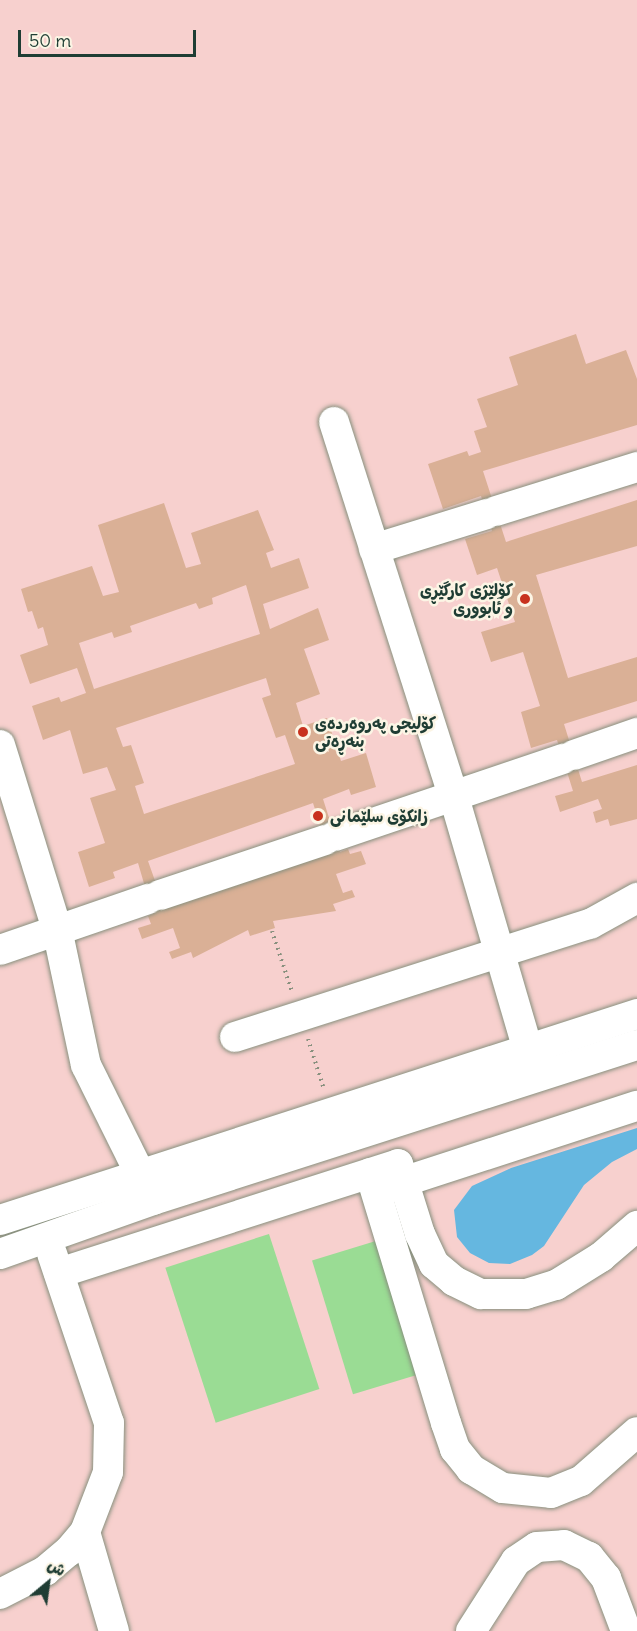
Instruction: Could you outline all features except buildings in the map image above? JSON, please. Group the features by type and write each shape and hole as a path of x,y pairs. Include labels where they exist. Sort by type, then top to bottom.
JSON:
{"street":[{"path":"334,423 454,797 528,1050"},
{"path":"374,549 637,468"},
{"path":"0,950 637,733"},
{"path":"0,745 57,929 86,1065 153,1200"},
{"path":"235,1037 609,916 637,898"},
{"path":"0,1220 138,1173 637,1014"},
{"path":"0,1254 153,1200 637,1045"},
{"path":"58,1273 373,1182 404,1181 637,1106"},
{"path":"404,1181 434,1264 454,1281 489,1296 526,1294 556,1284 601,1257 637,1226"},
{"path":"373,1182 455,1449 471,1469 503,1488 551,1492 581,1481 637,1432"},
{"path":"0,1594 45,1571 85,1532 108,1472 109,1423 46,1237"},
{"path":"85,1532 114,1631"},
{"path":"471,1631 516,1561 537,1547 564,1545 589,1557 606,1578 626,1631"}],"shaded area":[{"name":"زانکۆی سلێمانی","path":"0,0 637,0 637,1631 0,1631"}],"green space":[{"path":"269,1234 319,1389 216,1423 165,1268"},
{"path":"379,1240 420,1374 353,1394 312,1260"}],"water":[{"path":"637,1128 637,1149 612,1162 584,1185 544,1246 532,1255 510,1264 489,1263 470,1253 457,1237 454,1210 472,1186 511,1168"}],"place":[{"name":"كۆلێژی كارگێڕی و ئابووری","path":"525,599"},
{"name":"کۆلیجی پەروەردەی بنەڕەتی","path":"303,732"},
{"name":"زانکۆی سلێمانی","path":"318,816"}]}
